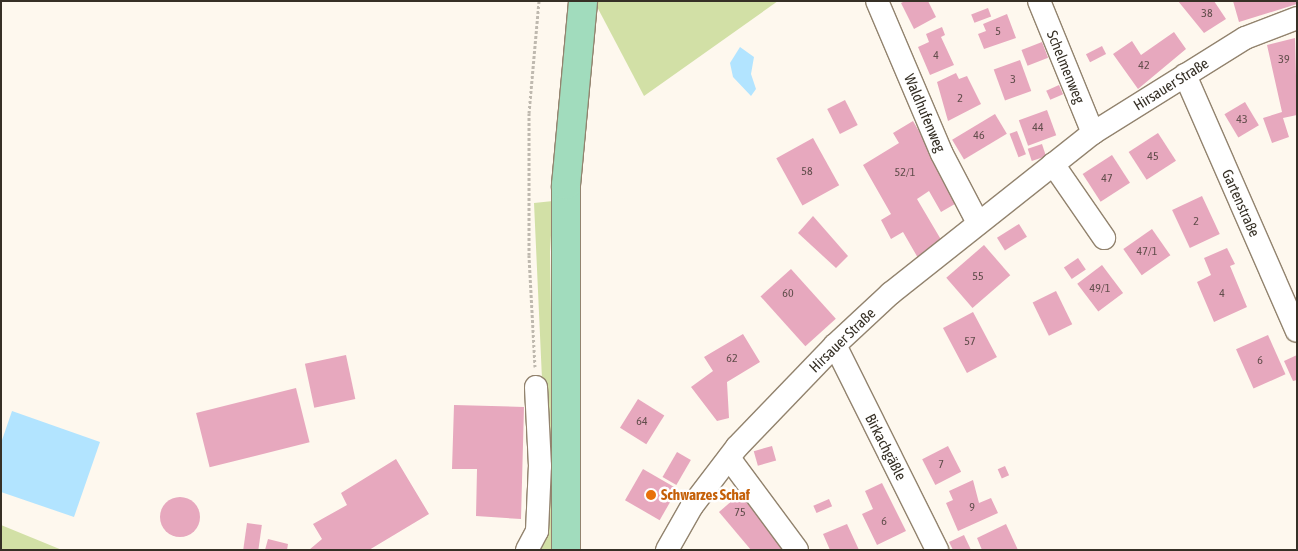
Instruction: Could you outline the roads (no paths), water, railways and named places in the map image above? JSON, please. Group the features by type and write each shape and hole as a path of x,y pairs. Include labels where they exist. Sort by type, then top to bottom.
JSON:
{"main road":[{"path":"566,550 566,185 583,1"}],"street":[{"name":"Waldhufenweg","path":"876,1 942,154 978,223"},
{"name":"Schelmenweg","path":"1039,1 1093,133"},
{"name":"Hirsauer Straße","path":"667,550 692,506 729,458 835,345 978,223 1093,133 1245,38 1297,18"},
{"name":"Gartenstraße","path":"1185,75 1297,331"},
{"path":"1053,164 1104,238"},
{"name":"Birkachgäßle","path":"835,345 937,550"},
{"path":"527,550 537,531 540,466 536,387"},
{"path":"729,458 797,550"}],"water":[{"path":"740,47 754,57 751,74 756,89 751,96 733,77 730,63"},
{"path":"12,411 100,442 74,517 1,492 1,443"}],"place":[{"name":"Schwarzes Schaf","path":"651,495"}]}
